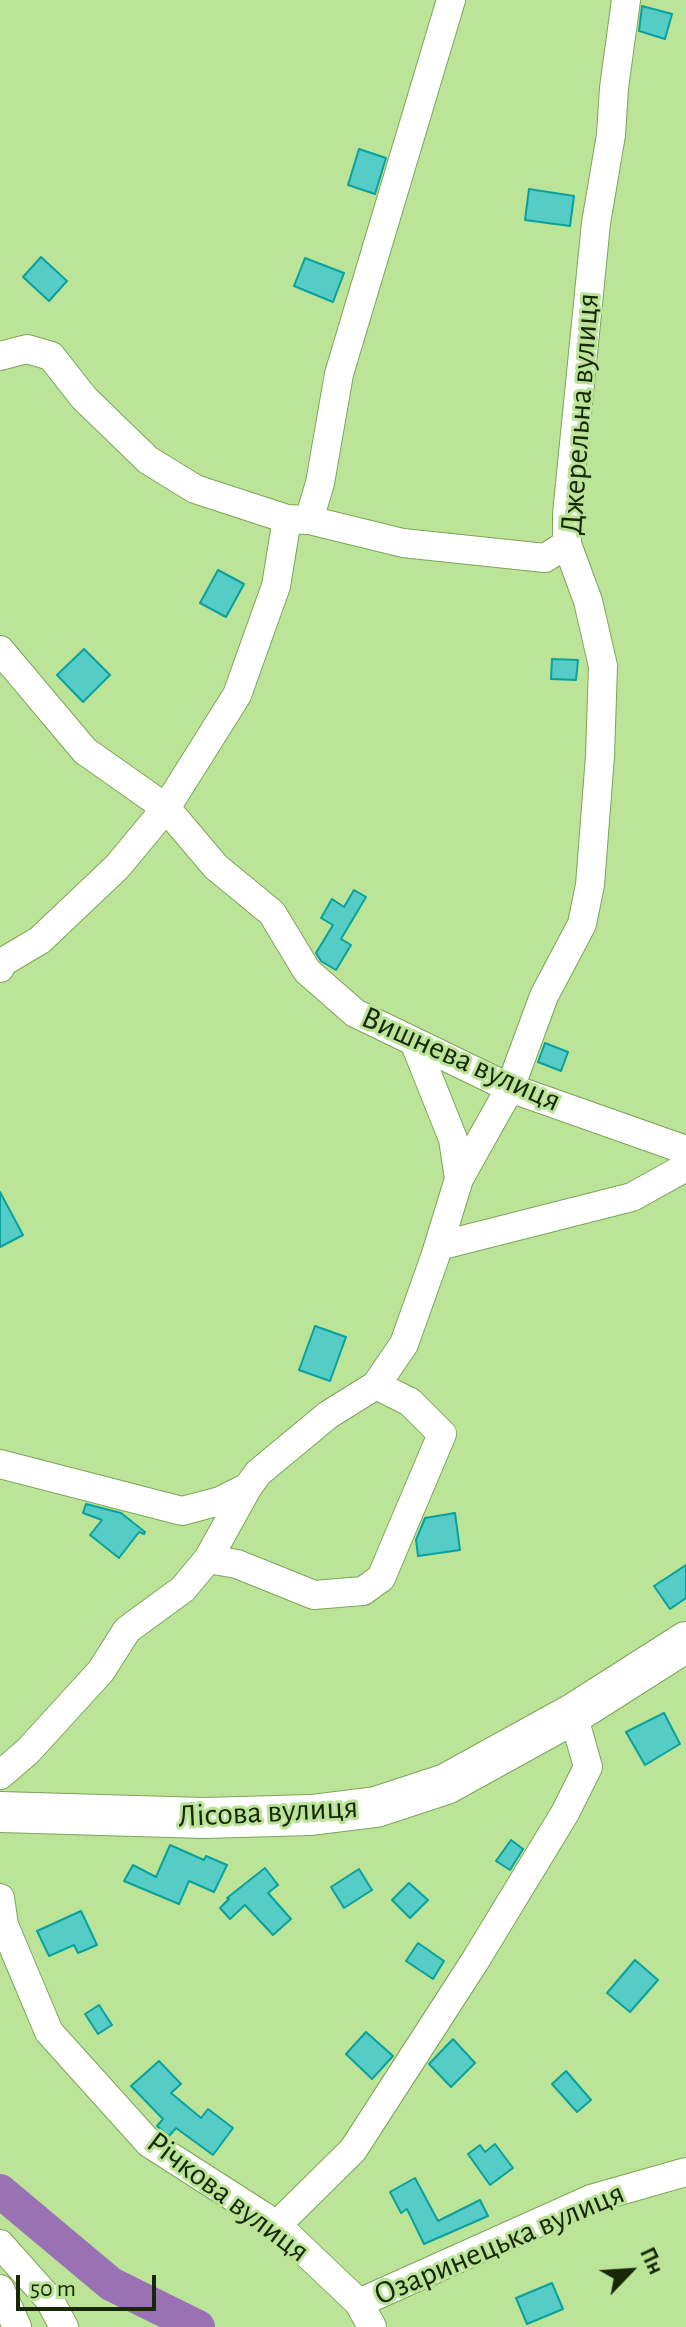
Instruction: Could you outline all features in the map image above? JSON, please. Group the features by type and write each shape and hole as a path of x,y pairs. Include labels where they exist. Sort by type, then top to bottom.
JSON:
{"highway":[{"name":"Лісова вулиця","path":"0,1812 204,1818 311,1815 376,1807 446,1784 573,1714 686,1642"}],"street":[{"path":"0,968 3,962 40,940 117,867 166,808 237,695 298,519 320,483 339,374 451,0"},
{"name":"Джерельна вулиця","path":"0,1775 28,1751 101,1671 127,1630 183,1589 208,1559 258,1473 328,1415 376,1385 404,1344 459,1179 510,1088 544,996 582,924 590,885 603,666 588,601 567,544 567,514 596,223 611,135 626,0"},
{"path":"0,356 27,349 51,356 84,398 148,460 195,489 298,519 403,543 545,558 567,544"},
{"name":"Вишнева вулиця","path":"0,650 85,751 166,808 216,867 272,913 307,971 355,1013 510,1088 686,1150"},
{"name":"Джерельна вулиця","path":"415,1044 453,1139 459,1179"},
{"path":"439,1246 632,1197 686,1167"},
{"path":"208,1559 237,1564 314,1595 363,1591 381,1578 442,1434 410,1402 376,1385"},
{"name":"Джерельна вулиця","path":"0,1464 182,1511 220,1501 248,1487"},
{"path":"277,2225 353,2150 475,1961 565,1813 588,1767 573,1714"},
{"name":"Річкова вулиця","path":"0,1898 4,1925 49,2032 149,2143 277,2225 366,2315"},
{"name":"Озаринецька вулиця","path":"366,2315 591,2199 686,2172"},
{"path":"0,2244 49,2299 64,2327"},
{"path":"0,2289 17,2327"}],"building":[{"path":"642,6 672,14 665,39 639,31"},
{"path":"359,149 386,158 375,194 348,185"},
{"path":"529,189 574,196 570,226 525,220"},
{"path":"41,257 67,281 49,301 23,277"},
{"path":"305,258 344,273 333,302 294,286"},
{"path":"218,570 244,584 226,617 200,603"},
{"path":"84,649 110,675 83,702 57,675"},
{"path":"552,659 578,660 576,680 551,679"},
{"path":"354,890 366,897 341,939 351,945 336,970 321,961 316,953 333,925 321,918 332,899 344,907"},
{"path":"545,1043 568,1052 561,1071 538,1062"},
{"path":"0,1192 23,1235 0,1247"},
{"path":"315,1326 346,1337 330,1381 299,1370"},
{"path":"86,1504 121,1513 145,1532 139,1532 119,1558 90,1535 102,1520 83,1513"},
{"path":"455,1513 460,1550 418,1556 416,1540 425,1518"},
{"path":"686,1565 686,1598 670,1609 654,1586"},
{"path":"664,1713 680,1744 645,1765 626,1732"},
{"path":"511,1840 523,1849 510,1870 496,1861"},
{"path":"170,1845 204,1860 206,1856 227,1865 214,1892 189,1881 179,1904 124,1881 133,1865 156,1877"},
{"path":"265,1868 278,1885 268,1893 291,1919 273,1935 245,1905 230,1919 220,1908 227,1898"},
{"path":"359,1869 372,1890 344,1908 331,1887"},
{"path":"409,1883 428,1900 410,1918 392,1900"},
{"path":"81,1911 97,1945 78,1953 74,1945 49,1956 37,1931"},
{"path":"418,1943 444,1961 433,1979 406,1961"},
{"path":"635,1960 658,1980 630,2012 607,1993"},
{"path":"99,2005 112,2025 98,2034 85,2014"},
{"path":"366,2032 393,2056 372,2079 346,2054"},
{"path":"453,2039 475,2063 451,2087 429,2064"},
{"path":"159,2061 181,2084 171,2093 201,2118 208,2109 233,2128 213,2155 176,2128 169,2136 157,2126 163,2119 131,2086"},
{"path":"566,2071 591,2100 577,2112 552,2084"},
{"path":"495,2144 513,2168 490,2185 468,2154 480,2145 485,2152"},
{"path":"415,2178 438,2221 480,2200 488,2216 424,2244 407,2209 401,2213 390,2192"},
{"path":"552,2283 563,2309 527,2324 516,2298"}],"waterway":[{"path":"0,2191 111,2284 198,2327"}]}
